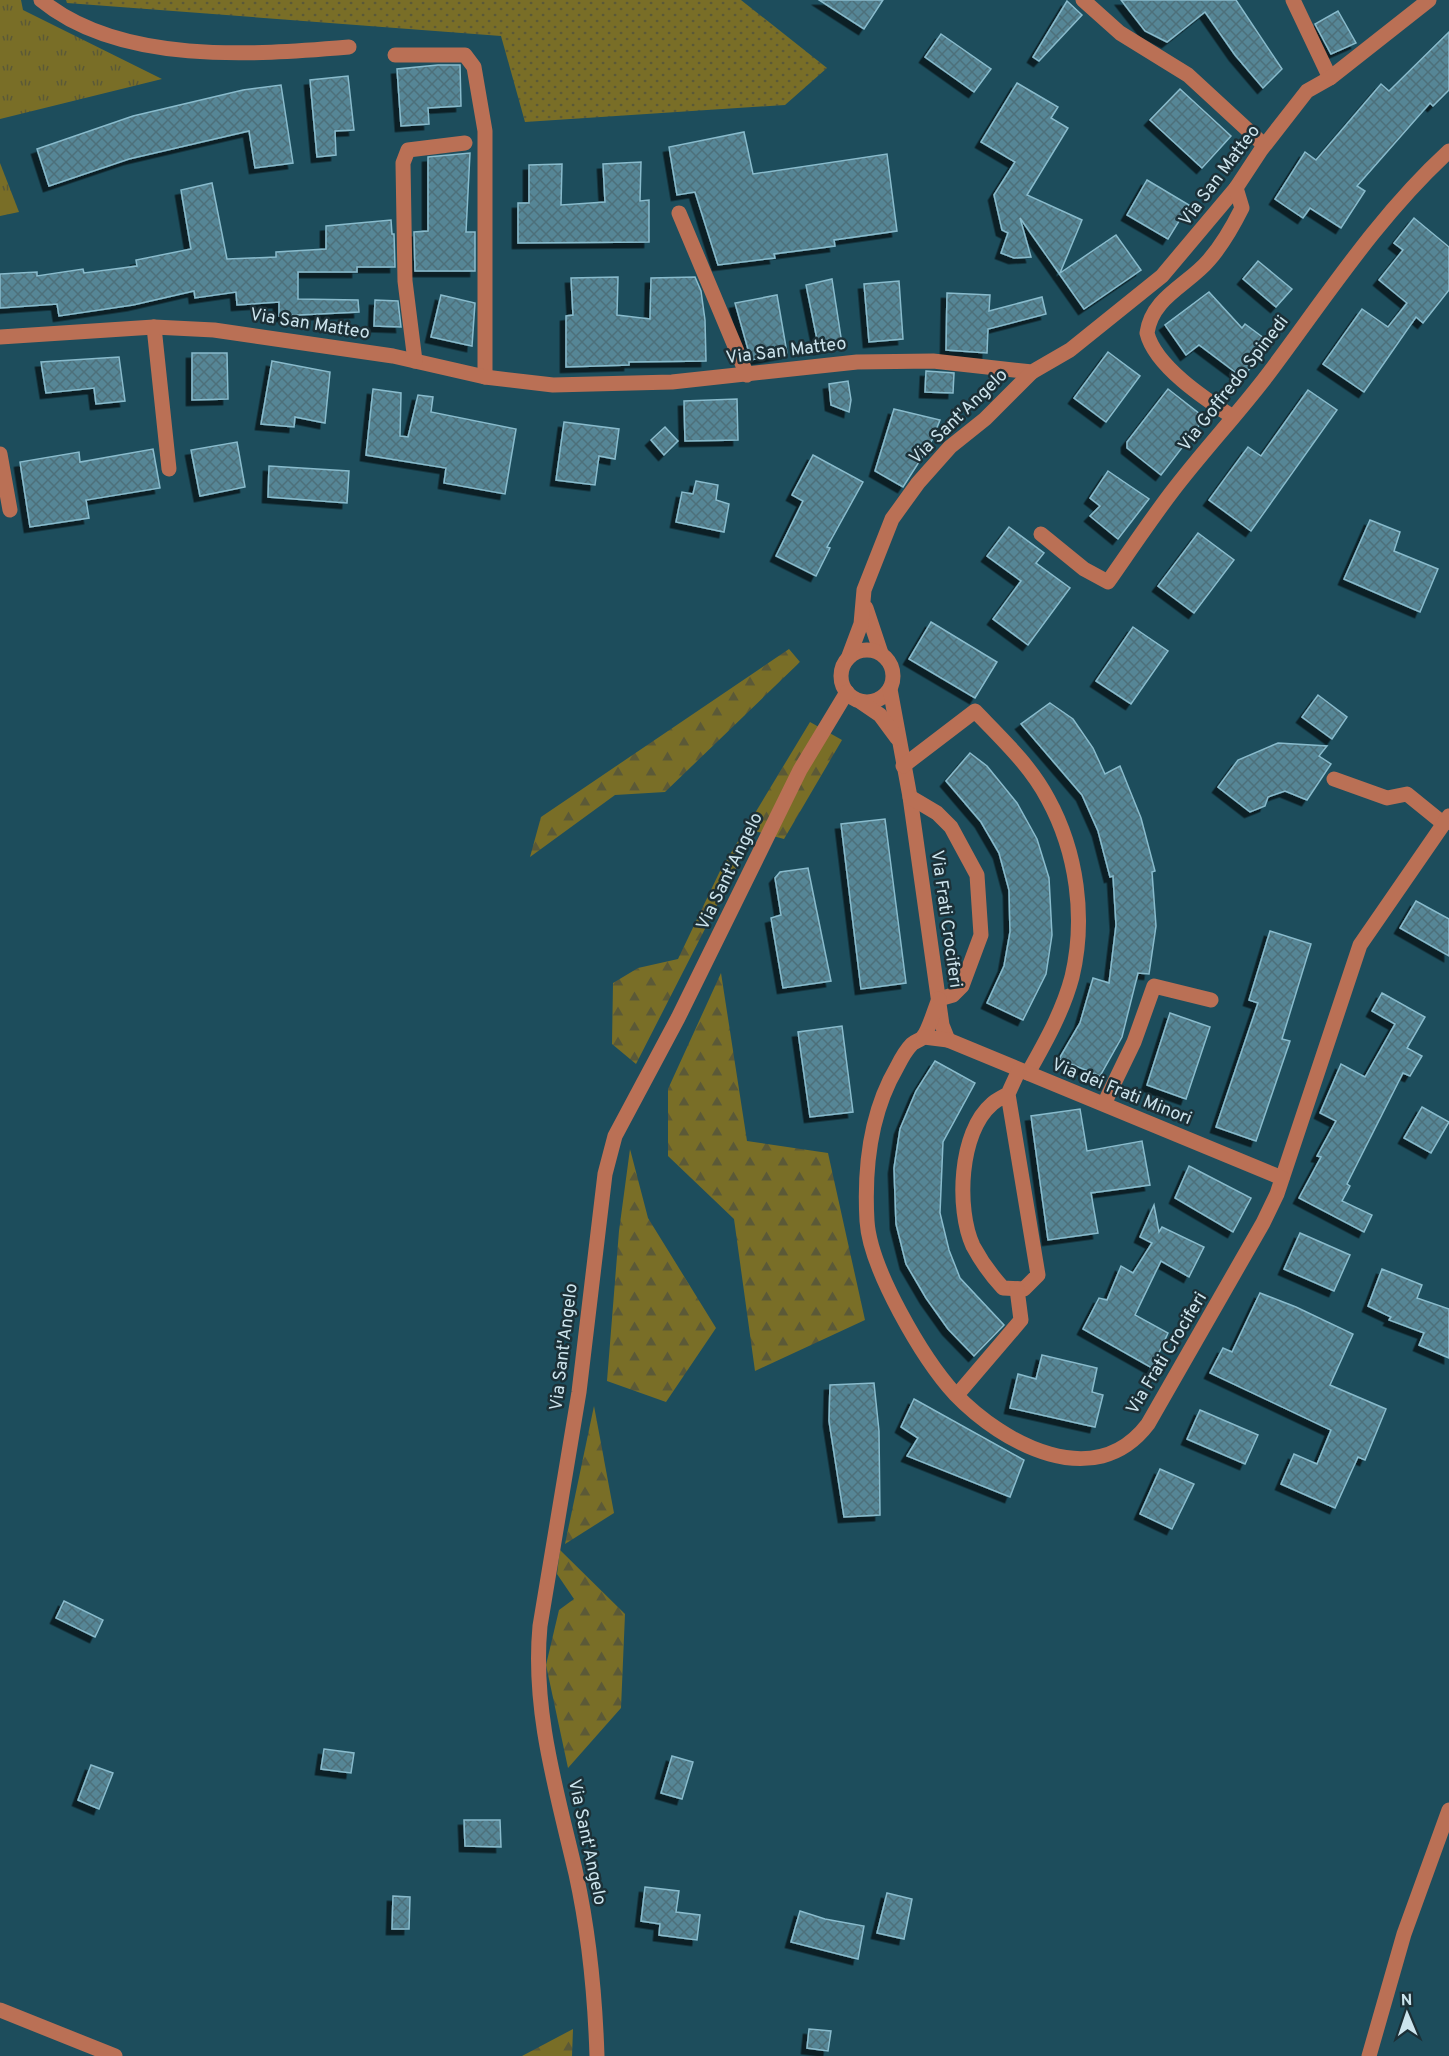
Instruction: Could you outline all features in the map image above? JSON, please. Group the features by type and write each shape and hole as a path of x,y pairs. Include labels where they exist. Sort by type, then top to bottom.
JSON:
{"street":[{"path":"41,0 85,27 154,46 238,52 349,47"},
{"path":"1083,0 1120,33 1188,75 1264,145"},
{"path":"1293,0 1330,78"},
{"name":"Via San Matteo","path":"0,337 154,327 240,332 415,361 485,377 588,386 644,384 747,375 857,362 954,363 1032,372 1070,350 1148,289 1196,239 1236,188 1264,145 1307,91 1330,78 1429,0"},
{"path":"395,55 465,55 474,67 485,131 485,377"},
{"path":"415,361 405,282 403,163 408,150 465,143"},
{"name":"Via Goffredo Spinedi","path":"1041,534 1084,569 1108,582 1172,492 1233,417 1390,211 1449,151"},
{"path":"1233,417 1201,396 1156,354 1147,333 1154,311 1170,294 1209,261 1235,222 1242,208 1236,188"},
{"path":"679,213 747,375"},
{"path":"154,327 169,469"},
{"name":"Via Sant'Angelo","path":"597,2056 596,2016 586,1928 541,1720 537,1665 540,1626 579,1392 605,1174 615,1136 683,1008 800,770 847,692 842,675 861,624 864,590 892,519 918,483 950,447 985,418 1032,372"},
{"path":"0,454 10,510"},
{"path":"861,702 882,700 890,689 890,669 868,620 864,590"},
{"path":"849,656 864,649 881,653"},
{"name":"Via Frati Crociferi","path":"890,689 910,797 939,999 924,1036 912,1043 896,1068 878,1109 866,1163 867,1224 882,1276 936,1370 957,1395 1004,1432 1044,1452 1074,1459 1106,1456 1127,1446 1148,1424 1263,1223 1282,1178 1360,945 1446,820"},
{"path":"847,692 887,723 899,742"},
{"path":"903,766 975,711 1030,772 1048,798 1064,834 1075,885 1076,952 1071,979 1060,1011 1024,1071 1008,1094 991,1104 976,1125 962,1179 963,1210 972,1244 989,1272 1003,1288 1024,1289 1038,1275 1038,1265 1008,1094"},
{"path":"1334,779 1387,798 1407,795 1446,820"},
{"path":"910,797 937,813 951,827 977,875 981,935 969,973 962,986 953,995 939,999 942,1025 948,1040"},
{"path":"1104,1104 1134,1042 1154,986 1211,1000"},
{"name":"Via dei Frati Minori","path":"924,1036 948,1040 1282,1178"},
{"path":"957,1395 1021,1320 1017,1289"},
{"path":"1369,2056 1404,1934 1449,1810"},
{"path":"0,2010 115,2056"}],"green space":[{"path":"0,0 21,0 23,10 162,79 0,119"},
{"path":"66,0 741,0 827,68 785,105 525,122 501,36 67,3"},
{"path":"0,163 19,212 0,216"},
{"path":"789,649 800,662 665,792 615,795 530,857 541,817"},
{"path":"810,722 842,740 784,839 755,831 636,1064 612,1044 613,983 638,968 678,959 720,871"},
{"path":"721,973 747,1141 828,1153 865,1320 755,1371 734,1219 668,1156 668,1089"},
{"path":"630,1149 648,1218 716,1328 666,1402 607,1381 619,1231"},
{"path":"594,1406 614,1513 565,1544"},
{"path":"560,1550 625,1614 621,1708 568,1768 546,1665 559,1610 574,1599 557,1574"},
{"path":"573,2029 572,2056 522,2056"}],"building":[{"path":"819,0 883,0 864,29"},
{"path":"1121,0 1236,0 1282,69 1263,88 1235,55 1205,12 1167,42 1145,31"},
{"path":"1067,1 1082,15 1039,61 1033,57"},
{"path":"1338,11 1356,43 1331,54 1315,24"},
{"path":"1449,32 1449,90 1433,106 1430,103 1357,186 1365,191 1341,228 1310,208 1303,218 1275,199 1305,152 1316,160 1381,84 1389,91"},
{"path":"941,34 991,69 974,92 925,57"},
{"path":"460,65 461,106 428,108 429,124 401,126 397,69"},
{"path":"348,76 354,130 335,131 336,155 317,157 310,80"},
{"path":"1017,83 1058,107 1051,118 1068,128 1027,195 1082,220 1060,273 1116,235 1141,270 1084,309 1020,218 1031,257 1014,258 1001,253 1008,233 1002,230 994,195 1015,162 981,142"},
{"path":"281,85 293,163 255,168 249,131 129,159 49,186 37,149 133,116 243,90"},
{"path":"1180,89 1231,136 1202,168 1150,120"},
{"path":"744,132 753,174 887,154 897,231 834,240 835,246 774,254 775,258 718,265 695,192 677,195 669,147"},
{"path":"470,153 466,232 475,232 475,271 415,271 414,232 428,231 428,157"},
{"path":"641,162 640,201 649,200 649,242 518,243 518,203 529,203 529,165 562,164 561,205 605,202 603,164"},
{"path":"1147,180 1189,205 1168,239 1127,215"},
{"path":"212,183 227,259 276,257 276,252 326,249 326,226 391,220 392,234 394,234 395,267 357,267 357,272 298,272 298,299 358,300 359,312 279,316 279,302 237,305 236,292 195,298 194,291 133,305 59,316 57,304 0,308 0,274 37,272 37,276 83,269 84,273 137,266 136,260 191,249 181,190"},
{"path":"1414,218 1449,247 1449,290 1423,323 1416,317 1364,392 1323,364 1362,309 1388,327 1407,303 1379,280 1403,250 1394,243"},
{"path":"1258,261 1292,289 1276,307 1243,279"},
{"path":"618,277 617,315 650,319 651,278 695,277 701,291 705,320 706,361 629,362 629,365 566,367 566,316 573,315 571,278"},
{"path":"832,279 842,344 819,349 806,285"},
{"path":"899,281 903,339 869,342 864,284"},
{"path":"1209,292 1242,328 1245,324 1269,342 1243,378 1199,345 1186,355 1165,325"},
{"path":"947,293 990,295 989,311 1042,297 1046,314 988,329 987,353 946,350"},
{"path":"441,295 475,303 472,346 431,337"},
{"path":"777,295 787,353 751,360 735,303"},
{"path":"375,300 398,301 401,327 374,326"},
{"path":"1108,352 1140,376 1106,422 1074,398"},
{"path":"192,353 227,353 228,399 192,400"},
{"path":"119,357 125,401 96,404 94,388 46,393 41,362"},
{"path":"272,361 330,372 325,423 295,417 294,427 261,424"},
{"path":"926,371 954,373 953,393 925,392"},
{"path":"848,381 851,400 849,412 831,405 829,384"},
{"path":"373,389 401,393 400,436 408,437 418,395 433,397 431,412 516,429 505,494 444,483 446,468 366,455"},
{"path":"1168,389 1205,418 1161,475 1127,448 1127,442"},
{"path":"1308,390 1337,410 1251,531 1209,500 1248,447 1261,456"},
{"path":"737,399 738,440 685,441 684,401"},
{"path":"894,409 940,420 930,445 903,487 875,471"},
{"path":"564,422 619,429 615,459 599,456 595,485 556,480"},
{"path":"665,427 678,441 664,455 651,440"},
{"path":"237,442 245,487 200,496 191,450"},
{"path":"153,449 160,488 86,500 89,518 30,527 20,462 79,452 80,462"},
{"path":"813,455 863,482 827,547 830,548 816,576 776,556 803,501 792,495"},
{"path":"269,466 349,471 347,503 268,497"},
{"path":"1108,471 1149,499 1118,539 1090,516 1100,506 1090,498"},
{"path":"696,481 718,485 716,500 729,504 724,532 676,522 682,492 693,494"},
{"path":"1370,520 1400,532 1394,551 1438,569 1420,612 1344,579"},
{"path":"1009,527 1044,553 1036,563 1070,588 1028,645 993,619 1021,581 987,556"},
{"path":"1198,533 1234,560 1194,613 1158,586"},
{"path":"931,622 997,662 975,698 909,659"},
{"path":"1133,627 1168,651 1131,704 1096,681"},
{"path":"1318,695 1347,717 1332,739 1302,717"},
{"path":"1050,703 1073,719 1093,748 1105,774 1120,766 1141,818 1155,871 1152,872 1156,926 1149,974 1138,973 1122,1037 1100,1076 1059,1059 1080,1023 1093,978 1109,983 1116,925 1113,876 1110,877 1098,831 1082,795 1021,724"},
{"path":"1278,743 1327,746 1319,756 1331,764 1307,800 1285,791 1268,797 1265,806 1250,812 1218,787 1238,760"},
{"path":"970,753 987,766 1017,803 1037,839 1049,878 1052,935 1046,974 1023,1020 987,1003 1004,966 1010,932 1009,890 999,853 981,822 946,781"},
{"path":"885,819 906,983 861,989 841,824"},
{"path":"808,868 831,981 783,988 771,918 781,915 775,878 780,872"},
{"path":"1416,901 1449,919 1449,956 1400,928"},
{"path":"1270,931 1311,944 1282,1039 1290,1041 1256,1141 1216,1127 1258,1003 1249,1000"},
{"path":"1382,993 1425,1017 1407,1048 1422,1056 1410,1076 1403,1073 1347,1184 1350,1186 1342,1201 1372,1215 1364,1232 1299,1198 1321,1157 1317,1156 1336,1121 1320,1113 1341,1064 1365,1077 1395,1024 1372,1011"},
{"path":"1170,1013 1210,1027 1186,1099 1147,1085"},
{"path":"842,1026 853,1112 810,1117 798,1032"},
{"path":"935,1061 975,1083 943,1142 940,1213 949,1250 960,1278 1004,1325 974,1356 948,1329 926,1298 906,1264 896,1224 894,1168 900,1129 916,1091"},
{"path":"1422,1107 1449,1122 1431,1153 1404,1138"},
{"path":"1080,1109 1087,1151 1142,1141 1150,1185 1091,1193 1098,1233 1048,1240 1031,1116"},
{"path":"1189,1166 1251,1198 1233,1232 1175,1198"},
{"path":"1154,1205 1159,1232 1162,1227 1204,1247 1189,1277 1161,1261 1135,1315 1168,1333 1152,1368 1083,1329 1099,1298 1107,1300 1121,1266 1133,1273 1152,1243 1140,1237"},
{"path":"1300,1233 1350,1255 1334,1291 1284,1269"},
{"path":"1382,1269 1422,1285 1417,1298 1449,1309 1449,1358 1419,1345 1424,1333 1389,1320 1391,1317 1368,1306"},
{"path":"1260,1293 1353,1334 1330,1385 1386,1409 1365,1460 1358,1457 1335,1508 1281,1484 1294,1454 1317,1464 1331,1430 1210,1373 1223,1348 1232,1352"},
{"path":"1042,1355 1097,1368 1092,1392 1103,1395 1095,1427 1010,1408 1018,1374 1036,1379"},
{"path":"874,1383 879,1431 880,1515 844,1517 829,1421 830,1385"},
{"path":"914,1399 1024,1460 1010,1497 907,1456 918,1438 901,1427"},
{"path":"1200,1410 1258,1435 1245,1464 1187,1439"},
{"path":"1160,1469 1194,1484 1172,1529 1140,1514"},
{"path":"64,1601 103,1620 95,1637 56,1618"},
{"path":"324,1749 354,1753 351,1773 321,1769"},
{"path":"672,1756 693,1762 682,1799 661,1793"},
{"path":"91,1765 113,1773 99,1809 78,1800"},
{"path":"464,1820 500,1820 501,1847 465,1846"},
{"path":"645,1887 679,1891 676,1912 700,1915 697,1940 659,1935 660,1924 641,1921"},
{"path":"887,1893 912,1899 904,1939 877,1933"},
{"path":"393,1896 410,1897 409,1929 392,1929"},
{"path":"800,1911 825,1919 864,1926 858,1959 791,1942"},
{"path":"809,2029 831,2031 828,2051 807,2048"}]}
